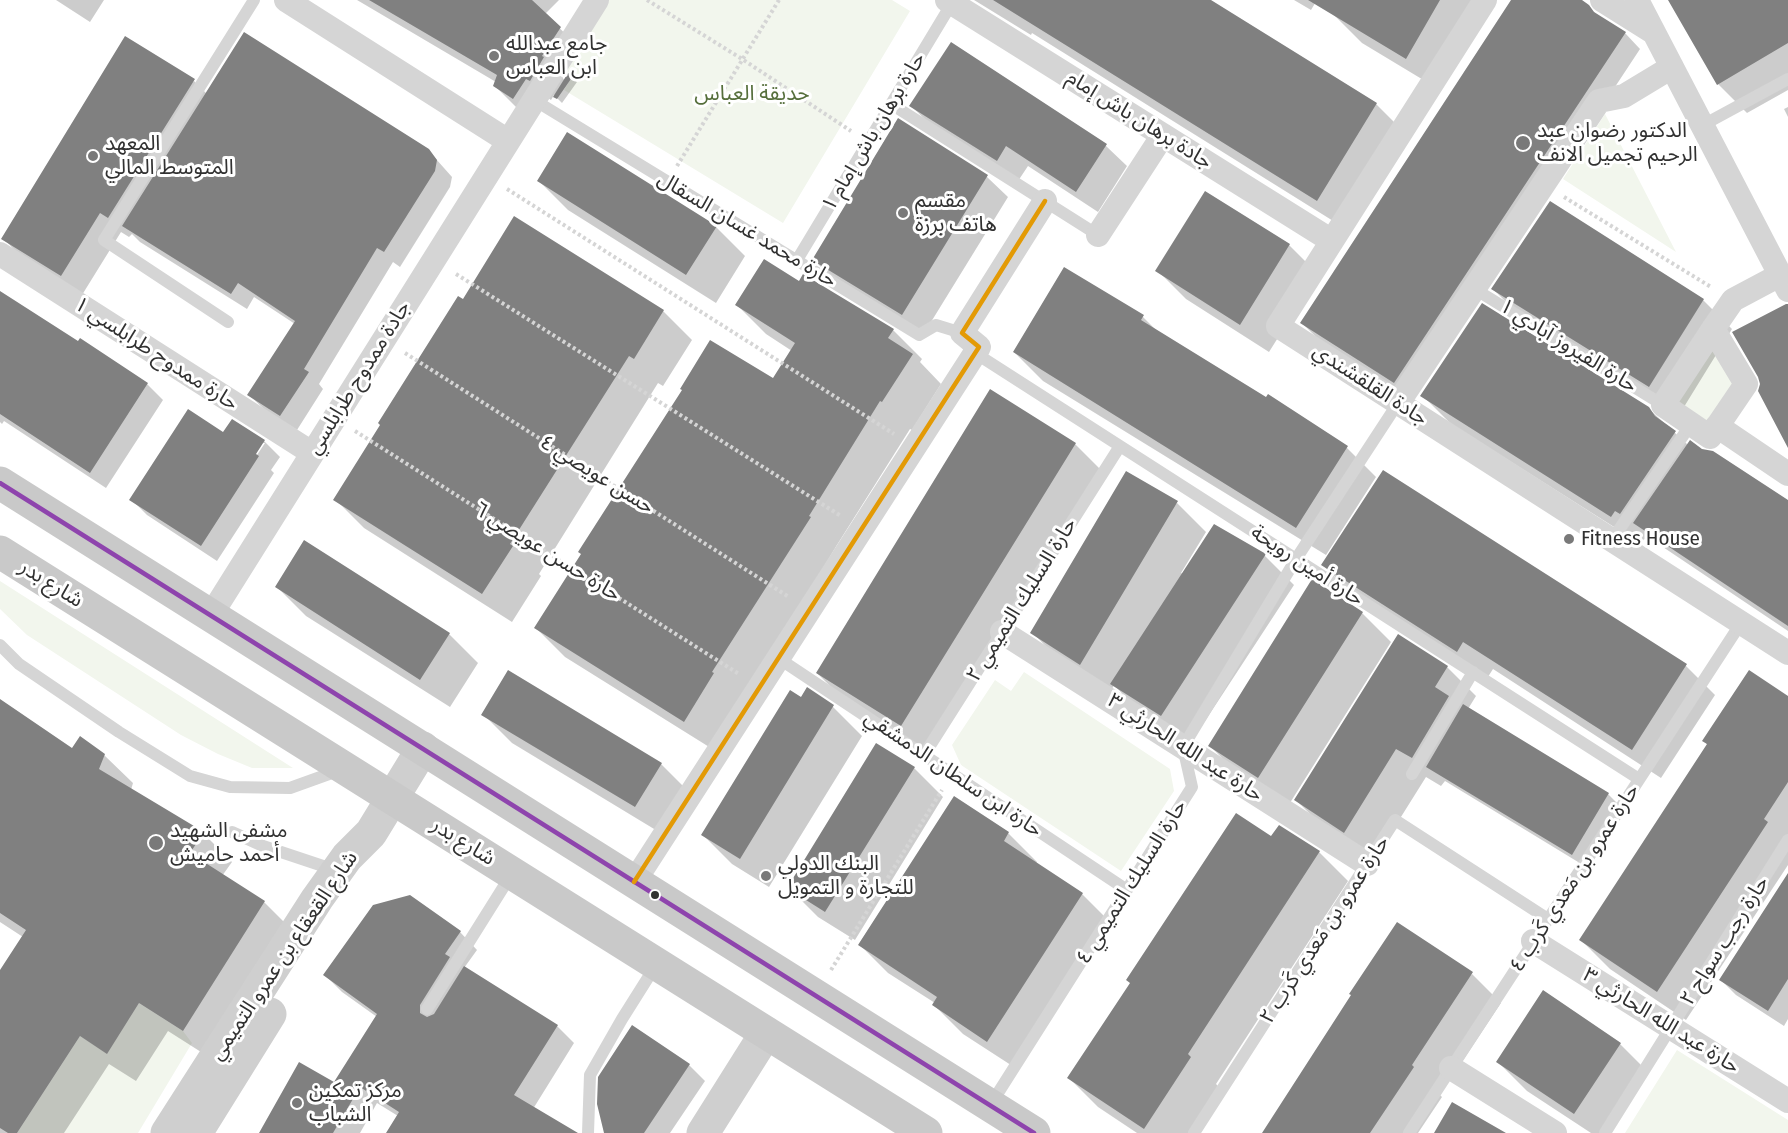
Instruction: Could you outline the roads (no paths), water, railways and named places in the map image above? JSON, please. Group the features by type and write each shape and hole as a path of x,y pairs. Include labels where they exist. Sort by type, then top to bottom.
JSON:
{"main road":[{"path":"0,483 1034,1133"},
{"name":"شارع بدر","path":"0,552 926,1133"},
{"path":"371,833 423,748"},
{"name":"شارع القعقاع بن عمرو التميمي","path":"167,1133 336,871 346,857 371,833"},
{"name":"شارع القعقاع بن عمرو التميمي","path":"196,1133 361,866 371,833"},
{"path":"703,1133 766,1033"}],"street":[{"path":"286,0 508,141"},
{"name":"جادة ممدوح طرابلسي","path":"211,615 597,0"},
{"name":"جادة القلقشندي","path":"1485,0 1278,326 1788,653"},
{"path":"1602,0 1654,32"},
{"path":"1637,0 1784,282 1732,300 1663,405 1710,437 1746,384 1713,329"},
{"name":"جادة برهان باش إمام","path":"949,2 1332,241"},
{"path":"1398,403 1599,101 1624,96 1672,67"},
{"path":"1098,235 1163,135"},
{"path":"634,882 980,347 962,333 1046,201"},
{"name":"حارة ممدوح طرابلسي ١","path":"0,254 312,453"},
{"path":"1717,426 1788,474"},
{"name":"حارة عبد الله الحارثي ٣","path":"1002,632 1367,864"},
{"name":"حارة عبد الله الحارثي ٣","path":"1533,941 1788,1101"},
{"path":"1451,1068 1555,1133"}],"lane":[{"path":"228,322 104,240 254,0"},
{"name":"حارة برهان باش إمام ١","path":"797,260 891,104 949,2"},
{"path":"1703,125 1788,79"},
{"name":"حارة محمد غسان السقال","path":"534,100 919,335 936,325 962,333"},
{"path":"891,104 1098,235"},
{"name":"حارة الفيروز آبادي ١","path":"1473,288 1663,405"},
{"name":"حارة أمين رويحة","path":"975,353 1639,779"},
{"path":"1183,747 1296,559 1398,403"},
{"path":"1612,540 1691,424"},
{"name":"حارة السليك التميمي ٢","path":"924,755 1120,446"},
{"name":"حارة عمرو بن مَعدي كَرب ٤","path":"1408,1133 1741,622"},
{"path":"0,645 19,664 127,737 190,776 230,787 290,788 345,768"},
{"name":"حارة ابن سلطان الدمشقي","path":"778,658 1127,890"},
{"path":"1412,774 1473,672"},
{"name":"حارة السليك التميمي ٤","path":"990,1105 1192,787 1183,747"},
{"name":"حارة عمرو بن مَعدي كَرب ٢","path":"1194,1133 1395,820 1548,919"},
{"path":"232,832 263,846 336,871"},
{"name":"حارة رجب سواح ٢","path":"1605,1133 1788,840"},
{"path":"428,1009 512,873"},
{"path":"588,1133 590,1075 622,1018 657,964"}],"place":[{"name":"جامع عبدالله ابن العباس","path":"494,56"},
{"name":"الدكتور رضوان عبد الرحيم تجميل الانف","path":"1523,143"},
{"name":"المعهد المتوسط المالي","path":"93,156"},
{"name":"مقسم هاتف برزة","path":"903,213"},
{"name":"Fitness House","path":"1569,539"},
{"name":"مشفى الشهيد أحمد حاميش","path":"156,843"},
{"name":"البنك الدولي للتجارة و التمويل","path":"766,876"},
{"name":"مركز تمكين الشباب","path":"297,1103"}],"park label":[{"name":"حديقة العباس","path":"752,94"}]}
